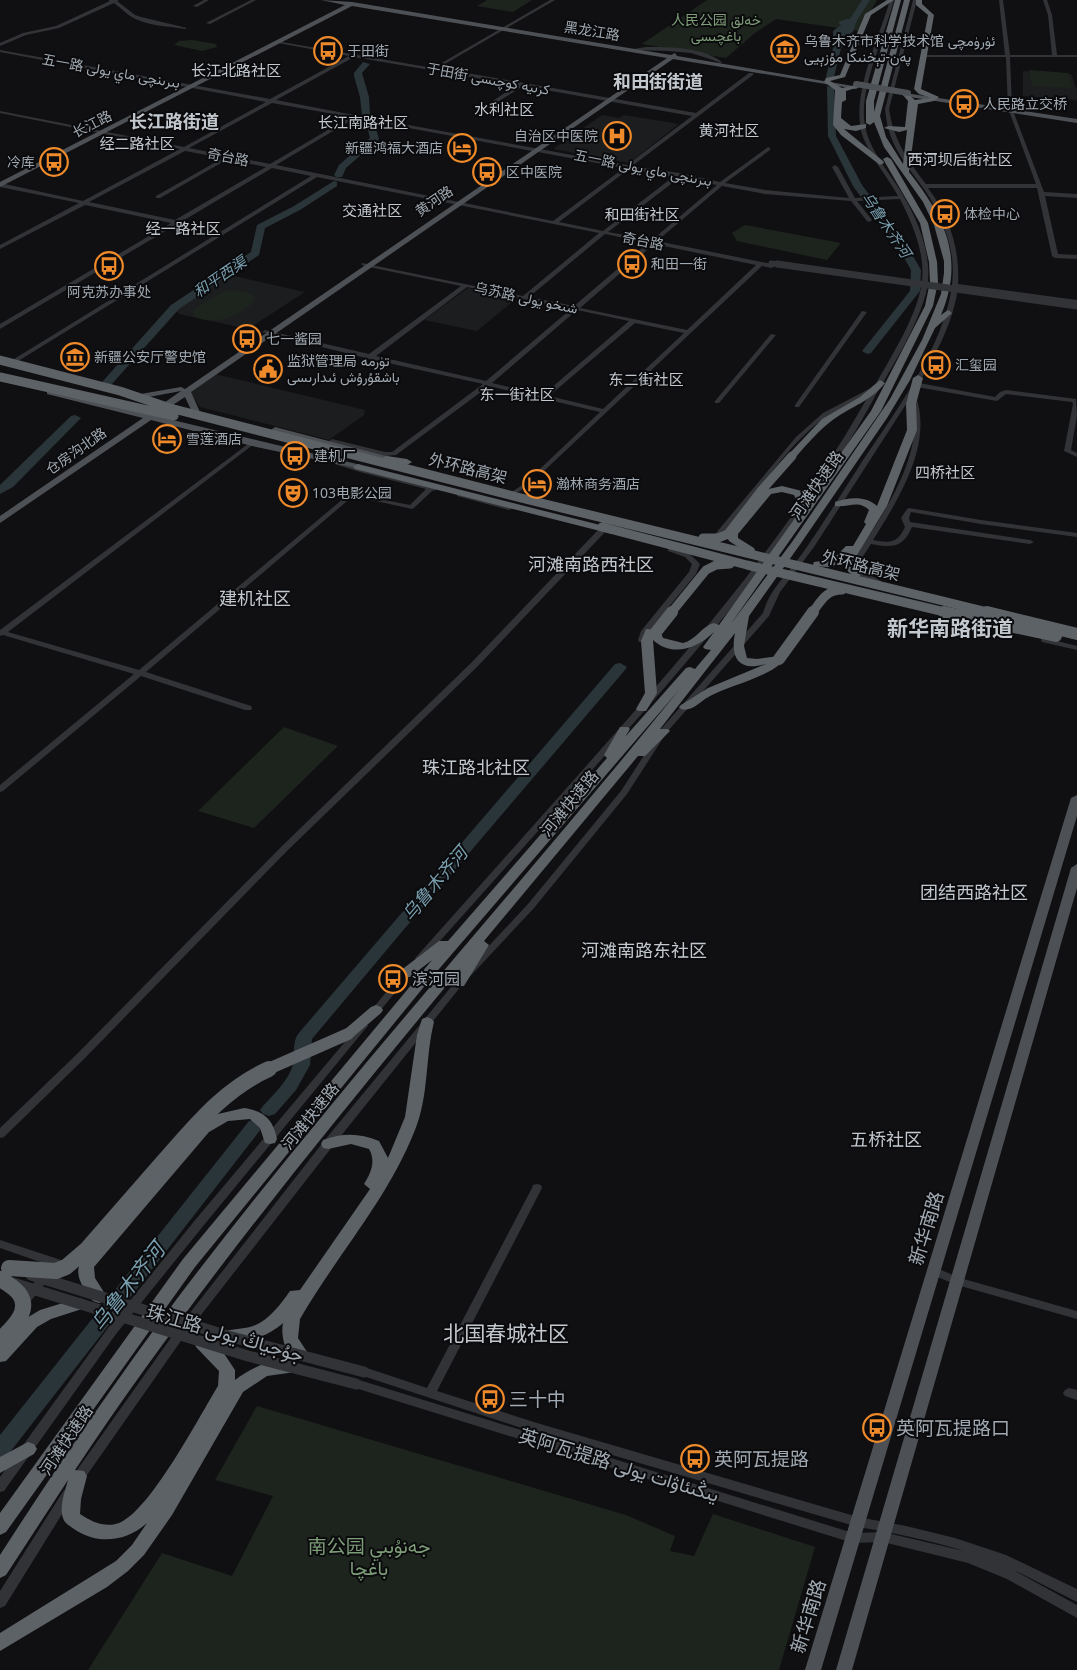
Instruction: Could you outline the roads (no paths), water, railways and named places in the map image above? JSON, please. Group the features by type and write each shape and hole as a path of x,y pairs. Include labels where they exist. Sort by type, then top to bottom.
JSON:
{"highway":[{"path":"827,81 843,76 868,14 891,0"},
{"name":"河滩快速路","path":"0,1527 189,1263 422,980 488,904 600,784 745,614 886,414 912,356 929,306 934,282 929,244 924,224 871,130 870,101 898,0"},
{"name":"河滩快速路","path":"0,1570 125,1384 181,1306 322,1128 503,910 703,654 876,411 932,328 948,283 946,250 937,224 924,198 906,168 886,146 878,130 876,116 908,0"},
{"path":"917,0 919,5 931,15 917,89 921,93 934,98"},
{"path":"856,85 849,81 847,77 871,15 878,13 886,16"},
{"path":"888,128 899,130 908,128 912,101 906,92 928,20 923,16 909,17"},
{"path":"827,81 839,89 837,125 844,134 882,167"},
{"path":"856,85 843,90 841,121 848,128 857,129 863,126"},
{"path":"906,168 915,102 934,98"},
{"path":"880,148 882,167"},
{"path":"916,308 922,322"},
{"path":"932,328 948,313"},
{"path":"707,540 728,534 761,491 817,428 828,419 872,394 880,382 912,356 918,380 912,396 912,430 882,506 849,560 849,565 858,574"},
{"path":"2,365 169,411"},
{"name":"外环路高架","path":"0,378 123,406 169,411 1041,625 1076,638"},
{"name":"外环路高架","path":"169,411 671,542 1076,638"},
{"path":"387,459 407,462 618,514 648,525"},
{"path":"358,467 572,522 623,533"},
{"path":"750,550 734,539 733,534 764,496 772,490 792,490 798,493 802,501 800,511"},
{"path":"493,497 750,569"},
{"path":"529,500 818,564 995,608 1041,625"},
{"path":"818,564 836,563 843,560 871,518 874,510 866,502 844,503"},
{"path":"642,709 651,693 647,641 704,565 701,558 691,551"},
{"path":"653,632 706,570 724,564 802,578 1028,631 1076,638"},
{"path":"745,614 737,647 739,657 746,662 762,663 776,659 818,593 817,589 802,578"},
{"path":"685,707 712,690 769,667 825,595 834,590 856,591"},
{"path":"653,632 658,640 669,645 683,647 696,643 714,626"},
{"path":"600,784 624,729"},
{"path":"600,784 664,732"},
{"path":"406,974 431,956 488,904"},
{"path":"459,983 503,910"},
{"path":"2,1273 56,1271 66,1267 87,1249 206,1114 228,1093 252,1077 348,1034 376,1010"},
{"path":"228,1336 259,1332 272,1324 285,1311 401,1148 416,1110 421,1047 427,1022"},
{"path":"99,1297 88,1284 85,1273 91,1260 204,1128 222,1116 242,1113 257,1115 267,1126 270,1139"},
{"path":"78,1476 72,1499 71,1517 82,1526 96,1533 112,1533 133,1525 169,1493 237,1387 255,1373 297,1361 289,1337 292,1318 374,1187 381,1164 378,1150 374,1145 350,1138 339,1139 328,1144"},
{"path":"0,1340 17,1322 23,1308 21,1296 2,1273"},
{"path":"0,1356 31,1323 46,1314 79,1304"},
{"path":"0,1643 101,1581 122,1566 138,1550 226,1386 227,1370 217,1356 202,1342"},
{"path":"0,1466 28,1449"}],"main road":[{"name":"黑龙江路","path":"324,0 348,2 505,28"},
{"path":"374,0 384,8"},
{"name":"黑龙江路","path":"348,2 699,61 1077,119"},
{"path":"278,42 348,2"},
{"name":"长江路","path":"0,178 348,2"},
{"name":"长江路","path":"0,191 3,185 277,46 278,42"},
{"path":"639,50 658,64 699,61"},
{"name":"黑龙江路","path":"671,56 720,62 827,81"},
{"name":"黄河路","path":"169,411 184,390 671,56"},
{"path":"2,365 138,397 252,444 358,467"},
{"path":"0,378 146,416 169,411 196,412 387,459"},
{"path":"138,397 184,390 196,412"},
{"path":"117,409 123,414 128,429 163,423 169,411"},
{"name":"仓房沟北路","path":"0,520 146,416 169,411"},
{"name":"仓房沟北路","path":"0,514 128,429"},
{"name":"新华南路","path":"813,1670 1077,798"},
{"path":"844,1670 1077,868"}],"street":[{"path":"0,45 24,34 57,27 114,0 132,15 144,20 185,28"},
{"path":"195,6 207,0"},
{"path":"208,23 254,0"},
{"path":"434,69 553,0"},
{"path":"0,1487 112,1331 376,1010 714,626 750,569 769,553 800,511 868,405 916,308 925,281 922,252 915,224 902,198 869,144 861,116 863,101 891,0"},
{"path":"0,1602 78,1476 179,1335 328,1144 427,1022 459,983 538,898 624,792 664,732 766,614 773,597 844,503 918,380 944,326 955,285 956,265 946,224 924,186 906,168 888,128 887,109 909,17 917,0"},
{"path":"1001,0 1008,57 1010,110 1042,194 1055,256 1077,257"},
{"path":"1045,0 1050,15 1055,56"},
{"name":"于田街 كرىيە كوچىسى","path":"278,42 697,115"},
{"path":"639,50 668,49 711,56 720,62"},
{"name":"五一路 بىرىنچى ماي يولى","path":"0,51 357,115 765,192 853,200 902,198"},
{"path":"0,247 85,203 354,55"},
{"path":"925,56 1077,56"},
{"path":"556,221 751,74"},
{"path":"475,115 521,85"},
{"name":"奇台路","path":"0,112 771,264"},
{"path":"0,327 357,115"},
{"path":"332,441 385,454 394,454 487,384 722,183 768,149"},
{"path":"158,197 228,157"},
{"path":"835,167 853,200 869,220"},
{"path":"2,365 316,174"},
{"path":"524,298 604,232 680,175"},
{"path":"3,185 176,222"},
{"path":"924,186 1039,186"},
{"path":"1042,194 1077,196"},
{"name":"奇台路","path":"458,203 604,232"},
{"name":"奇台路","path":"655,242 760,264 771,264"},
{"path":"514,492 526,485 760,264"},
{"path":"771,264 830,276 1077,306"},
{"name":"乌苏路 شىخو يولى","path":"367,265 688,332"},
{"path":"955,285 1077,306"},
{"path":"370,357 465,286"},
{"path":"797,406 864,312"},
{"path":"544,397 633,321"},
{"path":"268,333 605,410"},
{"path":"717,402 774,335"},
{"path":"918,380 985,398 997,399 1002,392 1006,392 1074,400 1076,404 1067,451 1077,454"},
{"path":"707,540 723,531 777,463 811,426 880,382"},
{"path":"878,583 862,574 854,564 883,518 915,450 918,414 912,396"},
{"path":"1,633 252,444"},
{"path":"387,459 759,554 769,553"},
{"path":"328,460 362,472 654,542 750,569"},
{"path":"0,789 352,494 412,507 432,488"},
{"path":"868,541 892,545 905,538 909,528 905,518 909,510 1077,536"},
{"path":"908,524 1030,542"},
{"path":"0,1134 80,1057 284,849 474,665 602,531"},
{"path":"648,652 641,642 646,631 693,572 696,564 688,555 654,542"},
{"path":"804,557 807,562 821,570 878,583 1076,638"},
{"path":"786,580 809,581 1076,638"},
{"path":"1,633 140,673 248,708"},
{"path":"430,1393 537,1188"},
{"path":"0,1244 57,1263 0,1330"},
{"path":"934,1272 957,1281 1077,1315"},
{"name":"珠江路 جۇجياڭ يولى","path":"2,1273 99,1297 228,1336 356,1384"},
{"name":"珠江路 جۇجياڭ يولى","path":"2,1273 79,1304 202,1342 364,1372"},
{"name":"英阿瓦提路 يىڭىئاۋات يولى","path":"364,1372 537,1428 858,1522 884,1532"},
{"name":"英阿瓦提路 يىڭىئاۋات يولى","path":"356,1384 853,1538 884,1532"},
{"path":"884,1532 945,1541 1017,1564 1077,1596"},
{"path":"884,1532 969,1558 1012,1575 1077,1612"}],"waterway":[{"name":"乌鲁木齐河","path":"830,77 838,44 866,0"},
{"name":"和平西渠","path":"366,64 358,73 365,97 366,115"},
{"name":"乌鲁木齐河","path":"830,88 832,136 858,186 903,246 916,270 915,291 867,351"},
{"name":"和平西渠","path":"339,175 342,167 375,139 370,122"},
{"name":"和平西渠","path":"107,383 175,307 256,253 260,227 297,208 334,184"},
{"name":"和平西渠","path":"0,490 9,484 75,418"},
{"name":"乌鲁木齐河","path":"269,1110 290,1086 301,1065 304,1038 394,930 620,667"},
{"name":"乌鲁木齐河","path":"0,1450 255,1125"}],"place":[{"name":"乌鲁木齐市科学技术馆 ئۈرۈمچى پەن-تېخنىكا مۇزېيى","path":"785,49"},
{"name":"于田街","path":"328,51"},
{"name":"人民路立交桥","path":"964,104"},
{"name":"自治区中医院","path":"617,136"},
{"name":"新疆鸿福大酒店","path":"462,148"},
{"name":"冷库","path":"54,162"},
{"name":"区中医院","path":"487,172"},
{"name":"体检中心","path":"945,214"},
{"name":"和田一街","path":"632,264"},
{"name":"阿克苏办事处","path":"109,266"},
{"name":"七一酱园","path":"247,339"},
{"name":"新疆公安厅警史馆","path":"75,357"},
{"name":"汇玺园","path":"936,365"},
{"name":"监狱管理局 تۈرمە باشقۇرۇش ئىدارىسى","path":"268,369"},
{"name":"雪莲酒店","path":"167,439"},
{"name":"建机厂","path":"295,456"},
{"name":"瀚林商务酒店","path":"537,484"},
{"name":"103电影公园","path":"293,493"},
{"name":"滨河园","path":"393,979"},
{"name":"三十中","path":"490,1399"},
{"name":"英阿瓦提路口","path":"877,1428"},
{"name":"英阿瓦提路","path":"695,1459"}],"district":[{"name":"长江北路社区","path":"236,71"},
{"name":"和田街街道","path":"658,82"},
{"name":"水利社区","path":"504,110"},
{"name":"长江路街道","path":"174,122"},
{"name":"长江南路社区","path":"363,123"},
{"name":"黄河社区","path":"729,131"},
{"name":"经二路社区","path":"137,144"},
{"name":"西河坝后街社区","path":"960,160"},
{"name":"交通社区","path":"372,211"},
{"name":"和田街社区","path":"642,215"},
{"name":"经一路社区","path":"183,229"},
{"name":"东二街社区","path":"646,380"},
{"name":"东一街社区","path":"517,395"},
{"name":"四桥社区","path":"945,473"},
{"name":"河滩南路西社区","path":"591,565"},
{"name":"建机社区","path":"255,599"},
{"name":"新华南路街道","path":"950,629"},
{"name":"珠江路北社区","path":"476,768"},
{"name":"团结西路社区","path":"974,893"},
{"name":"河滩南路东社区","path":"644,951"},
{"name":"五桥社区","path":"886,1140"},
{"name":"北国春城社区","path":"506,1334"}],"park label":[{"name":"人民公园 خەلق باغچىسى","path":"716,28"},
{"name":"南公园 جەنۇبىي باغچا","path":"369,1557"}]}
